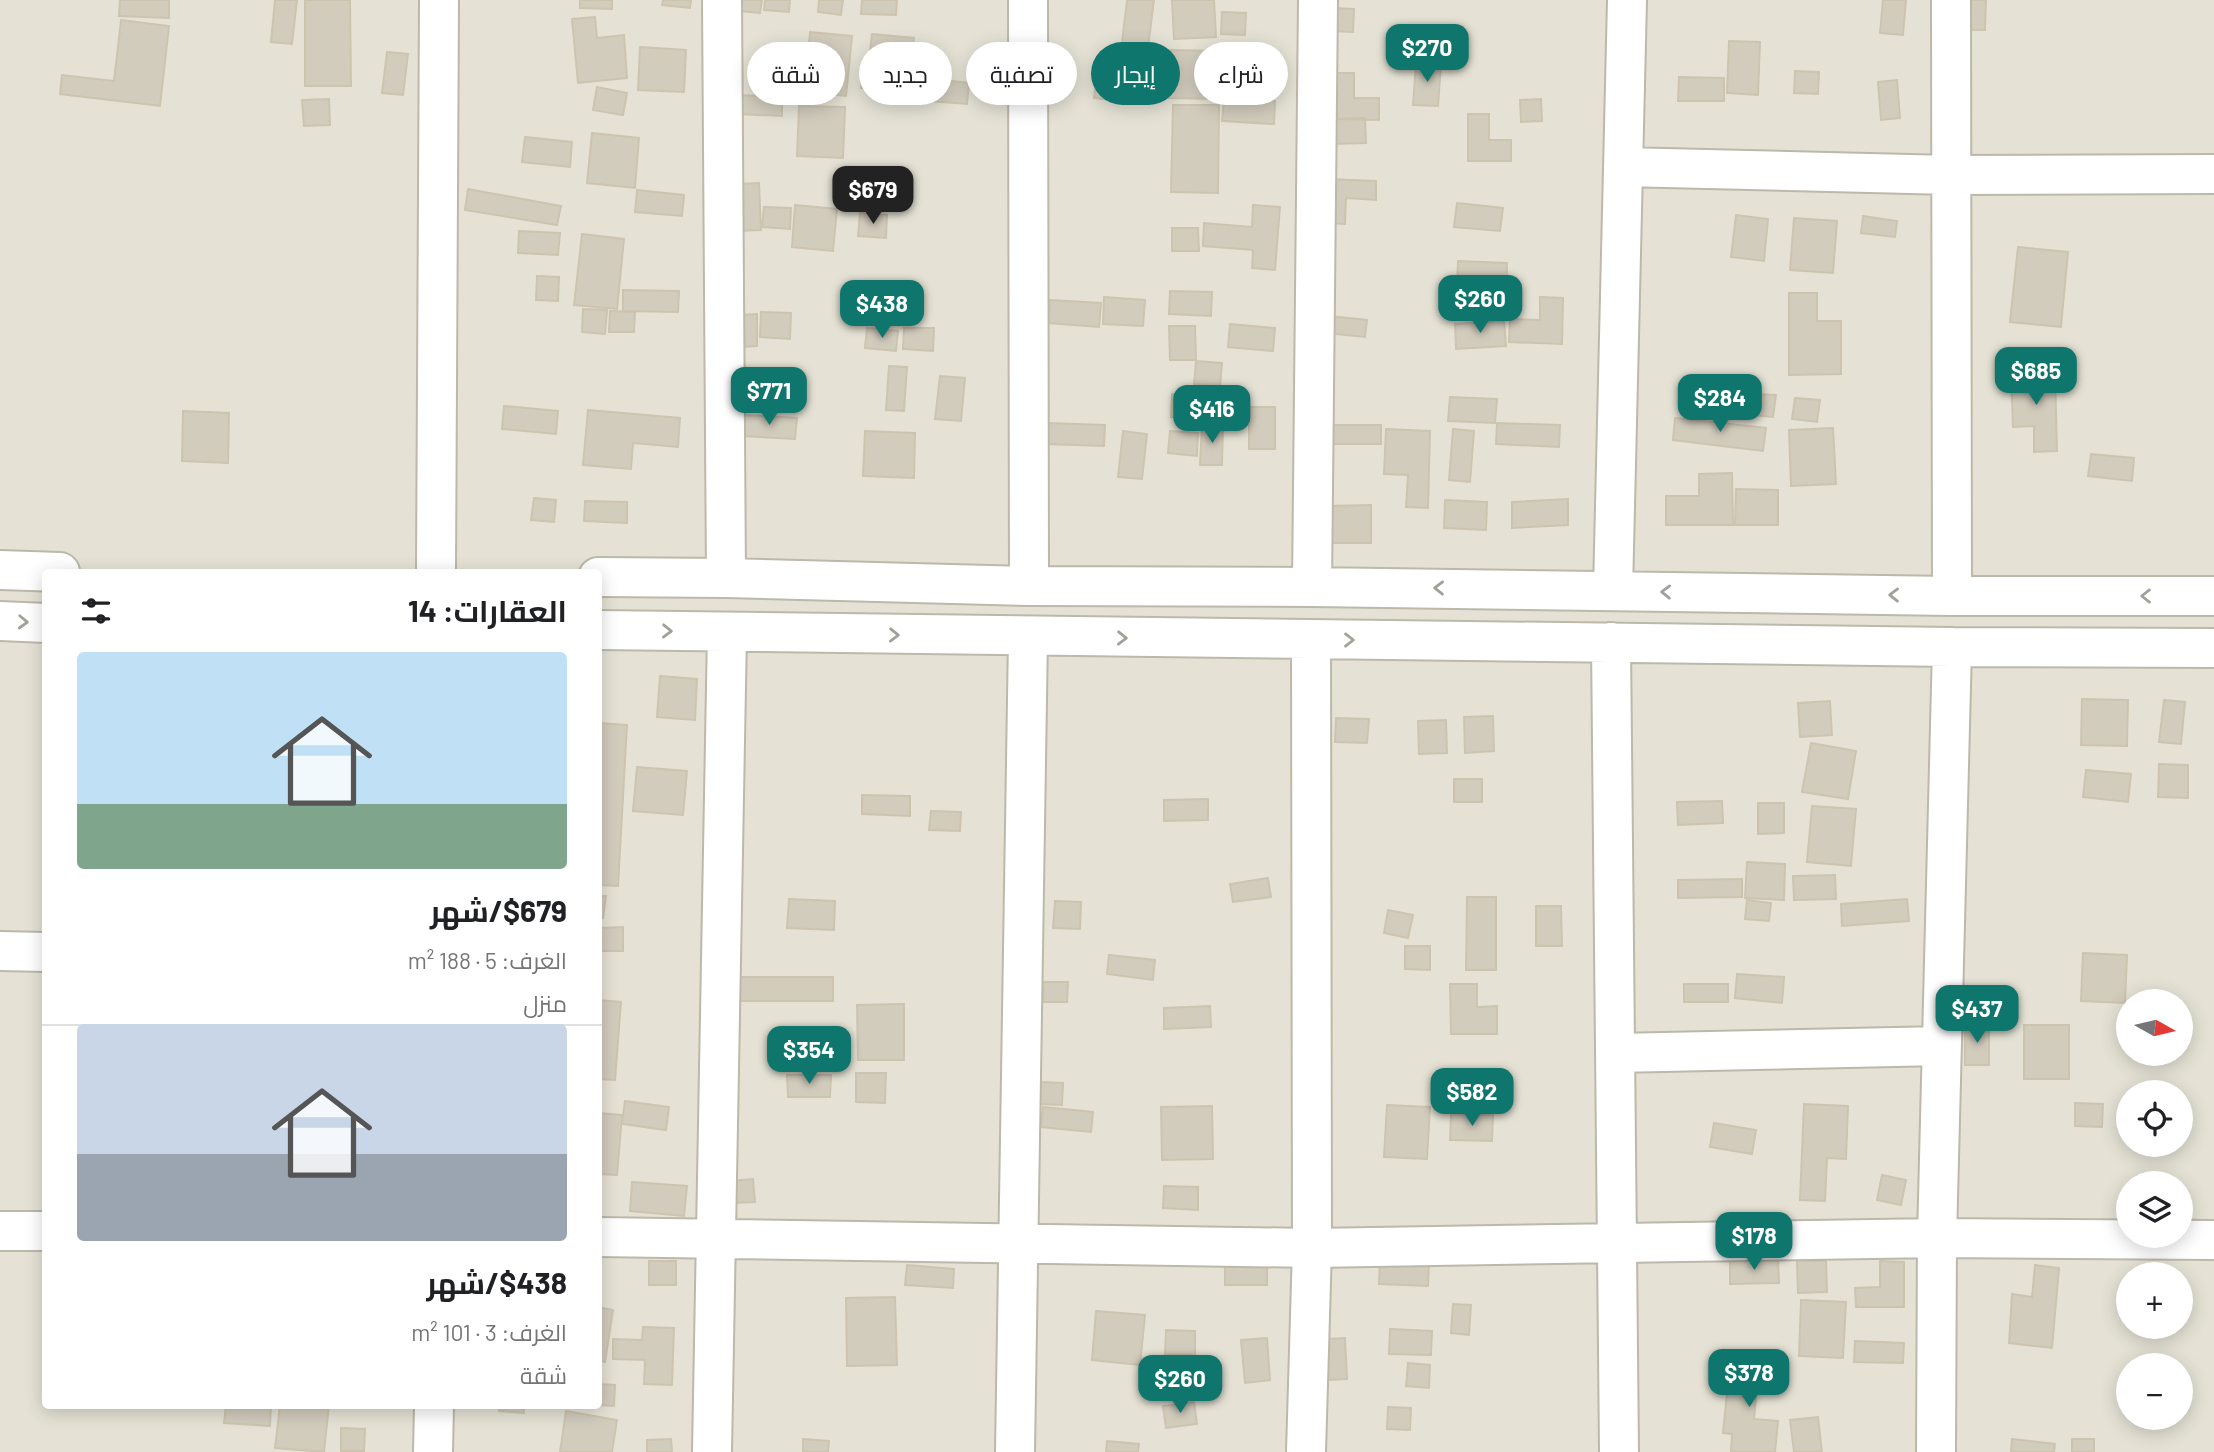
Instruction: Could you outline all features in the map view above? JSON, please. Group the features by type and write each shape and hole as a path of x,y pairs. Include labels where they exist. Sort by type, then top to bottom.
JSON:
{"street":[{"path":"436,569 439,0"},
{"path":"722,0 726,578"},
{"path":"1028,0 1029,586"},
{"path":"1312,587 1318,0"},
{"path":"1613,591 1627,0"},
{"path":"1951,0 1952,596"},
{"path":"1623,167 1950,175 2214,174"},
{"path":"0,570 42,571"},
{"path":"602,577 1029,586 1952,596 2214,596"},
{"path":"0,621 42,622"},
{"path":"602,630 1028,637 2214,648"},
{"path":"712,1452 727,632"},
{"path":"1015,1452 1028,637"},
{"path":"1306,1452 1312,1248 1311,640"},
{"path":"1611,642 1619,1452"},
{"path":"1936,1452 1937,1238 1952,647"},
{"path":"0,951 42,952"},
{"path":"1616,1053 1942,1046"},
{"path":"0,1231 42,1231"},
{"path":"602,1237 1312,1248 1618,1241 1937,1238 2214,1240"},
{"path":"433,1452 434,1409"}],"shaded area":[{"path":"0,0 2214,0 2214,1452 0,1452"}],"building":[{"path":"120,0 169,0 169,18 119,16"},
{"path":"275,0 297,0 292,44 271,42"},
{"path":"305,0 350,0 351,86 305,86"},
{"path":"580,0 612,0 612,9 580,8"},
{"path":"663,0 691,0 690,8 662,5"},
{"path":"740,0 762,0 760,13 739,11"},
{"path":"765,0 790,0 789,12 764,10"},
{"path":"819,0 843,0 841,15 818,12"},
{"path":"862,0 897,0 896,15 861,14"},
{"path":"1127,0 1154,0 1149,42 1122,42"},
{"path":"1172,0 1214,0 1216,37 1174,39"},
{"path":"1883,0 1906,0 1903,35 1880,33"},
{"path":"1964,0 1986,0 1985,30 1963,30"},
{"path":"1332,8 1354,9 1353,32 1331,31"},
{"path":"1222,12 1246,13 1245,35 1221,34"},
{"path":"595,17 597,38 624,35 627,78 578,83 572,19"},
{"path":"121,20 169,26 160,106 60,94 62,75 114,81"},
{"path":"810,32 852,36 846,96 845,42 809,42"},
{"path":"872,34 914,38 914,42 871,42"},
{"path":"1729,41 1760,42 1758,95 1727,93"},
{"path":"640,47 686,50 684,92 638,90"},
{"path":"1180,50 1194,50 1194,99 1180,98"},
{"path":"387,52 408,54 403,95 382,93"},
{"path":"1416,62 1441,64 1438,106 1413,105"},
{"path":"1795,71 1819,72 1818,94 1794,93"},
{"path":"1331,73 1354,73 1354,98 1379,98 1379,120 1330,119"},
{"path":"1679,77 1724,78 1724,101 1678,101"},
{"path":"1897,80 1900,118 1881,120 1878,82"},
{"path":"952,81 966,83 966,104 952,103"},
{"path":"597,87 627,93 623,115 593,110"},
{"path":"739,95 747,95 747,105 782,105 782,116 738,114"},
{"path":"329,99 330,125 304,126 302,100"},
{"path":"1541,99 1542,121 1521,122 1520,100"},
{"path":"1173,105 1219,105 1218,193 1171,192"},
{"path":"1223,105 1275,105 1274,124 1222,121"},
{"path":"799,106 845,107 843,158 797,156"},
{"path":"1468,114 1489,114 1489,140 1511,140 1511,161 1468,161"},
{"path":"1365,118 1366,143 1333,144 1332,119"},
{"path":"592,133 639,138 635,188 587,183"},
{"path":"525,137 572,142 570,167 522,162"},
{"path":"1326,179 1376,181 1376,200 1346,198 1345,224 1324,223"},
{"path":"759,183 761,230 737,231 735,184"},
{"path":"468,189 561,206 557,225 465,210"},
{"path":"637,190 684,195 682,216 635,212"},
{"path":"1457,203 1503,208 1500,231 1454,227"},
{"path":"795,205 837,209 833,251 792,247"},
{"path":"1253,205 1280,207 1275,270 1252,268 1253,250 1203,246 1204,223 1252,227"},
{"path":"764,207 791,208 790,229 762,227"},
{"path":"860,213 887,215 886,238 858,236"},
{"path":"1736,215 1768,219 1764,261 1731,257"},
{"path":"1863,216 1897,221 1895,237 1861,233"},
{"path":"1794,218 1837,221 1833,273 1790,270"},
{"path":"1172,228 1198,228 1199,251 1172,251"},
{"path":"519,231 560,233 558,255 518,253"},
{"path":"582,234 624,239 617,309 574,305"},
{"path":"2018,247 2068,252 2061,327 2010,322"},
{"path":"1458,261 1507,263 1506,309 1456,307"},
{"path":"537,276 559,277 558,301 536,300"},
{"path":"623,290 679,291 678,312 623,311"},
{"path":"1170,291 1212,292 1211,316 1169,314"},
{"path":"1789,293 1817,293 1817,321 1841,321 1841,374 1789,375"},
{"path":"1104,297 1145,300 1143,326 1103,324"},
{"path":"1540,297 1563,298 1562,344 1509,342 1510,319 1540,320"},
{"path":"860,298 885,299 885,320 860,319"},
{"path":"1050,300 1101,303 1099,327 1048,323"},
{"path":"583,309 607,310 605,334 582,332"},
{"path":"610,311 635,312 634,332 609,332"},
{"path":"761,312 791,313 790,339 760,337"},
{"path":"757,314 757,346 740,347 739,315"},
{"path":"1329,316 1367,320 1365,337 1327,333"},
{"path":"1504,321 1506,346 1456,349 1455,324"},
{"path":"1230,324 1275,328 1273,351 1228,347"},
{"path":"1169,326 1195,326 1196,360 1170,360"},
{"path":"867,328 898,331 896,351 865,348"},
{"path":"904,328 934,328 933,351 903,349"},
{"path":"1196,361 1222,363 1220,386 1194,384"},
{"path":"889,366 907,367 904,411 886,410"},
{"path":"2055,372 2057,451 2034,452 2034,426 2013,427 2011,374"},
{"path":"940,376 965,378 961,421 935,419"},
{"path":"1172,394 1223,396 1222,418 1171,417"},
{"path":"1754,394 1776,395 1773,417 1752,415"},
{"path":"1450,397 1497,399 1495,423 1448,421"},
{"path":"1795,398 1820,400 1817,422 1792,419"},
{"path":"504,406 558,411 556,434 502,429"},
{"path":"1249,407 1275,407 1275,449 1249,449"},
{"path":"588,410 680,418 678,447 633,443 631,469 583,465"},
{"path":"183,411 229,413 228,463 182,461"},
{"path":"743,415 797,418 795,439 742,436"},
{"path":"1675,418 1766,428 1763,451 1673,440"},
{"path":"1047,423 1105,425 1104,446 1046,444"},
{"path":"1497,423 1560,425 1559,447 1496,444"},
{"path":"1202,425 1223,426 1222,465 1200,465"},
{"path":"1328,425 1381,425 1381,444 1328,444"},
{"path":"1833,428 1836,484 1791,486 1789,430"},
{"path":"1386,429 1430,431 1428,508 1406,507 1408,475 1384,474"},
{"path":"1453,429 1474,431 1470,482 1449,480"},
{"path":"865,431 915,433 914,478 863,476"},
{"path":"1123,431 1147,434 1142,479 1118,477"},
{"path":"1170,431 1198,433 1197,456 1168,453"},
{"path":"2091,454 2134,458 2132,481 2088,476"},
{"path":"1732,473 1733,525 1666,525 1666,496 1699,496 1699,474"},
{"path":"1736,489 1778,490 1778,525 1735,525"},
{"path":"534,498 556,500 554,522 531,520"},
{"path":"1568,499 1568,525 1512,528 1512,502"},
{"path":"1445,500 1487,502 1486,530 1444,528"},
{"path":"585,501 627,502 627,523 584,521"},
{"path":"1371,505 1371,543 1327,543 1328,506"},
{"path":"660,676 697,679 695,720 657,717"},
{"path":"2082,699 2128,700 2127,746 2081,745"},
{"path":"2164,700 2185,702 2181,744 2159,742"},
{"path":"1830,701 1832,735 1800,737 1798,703"},
{"path":"1493,716 1494,751 1465,753 1464,717"},
{"path":"1336,718 1369,719 1367,743 1335,742"},
{"path":"1446,720 1447,753 1419,754 1418,721"},
{"path":"602,723 627,725 618,886 602,885"},
{"path":"1811,743 1856,751 1848,799 1802,792"},
{"path":"2159,764 2188,765 2188,798 2158,797"},
{"path":"637,767 687,771 683,815 633,811"},
{"path":"2086,770 2131,774 2128,802 2083,797"},
{"path":"1454,779 1482,779 1482,802 1454,802"},
{"path":"862,795 910,796 910,816 862,814"},
{"path":"1208,799 1208,820 1164,821 1164,800"},
{"path":"1722,801 1723,823 1678,825 1677,802"},
{"path":"1758,803 1784,803 1784,833 1758,834"},
{"path":"1812,806 1856,809 1851,866 1807,862"},
{"path":"931,811 961,812 960,831 929,830"},
{"path":"1747,862 1785,864 1784,900 1745,898"},
{"path":"1835,875 1836,899 1794,900 1793,876"},
{"path":"1268,878 1271,897 1233,902 1230,884"},
{"path":"1742,879 1742,897 1678,898 1678,880"},
{"path":"602,896 606,896 603,918"},
{"path":"1467,897 1496,897 1496,970 1466,970"},
{"path":"789,899 835,901 834,930 787,928"},
{"path":"1907,899 1909,921 1842,926 1841,904"},
{"path":"1747,900 1771,903 1769,921 1745,919"},
{"path":"1055,901 1081,902 1080,929 1053,928"},
{"path":"1536,906 1561,906 1562,946 1536,946"},
{"path":"1388,910 1413,915 1408,938 1384,933"},
{"path":"623,927 623,951 602,951 602,928"},
{"path":"1405,946 1430,946 1430,970 1405,969"},
{"path":"2083,953 2127,955 2126,989 2116,989 2116,1003 2081,1001"},
{"path":"1109,955 1155,960 1153,980 1107,974"},
{"path":"1737,974 1784,977 1782,1003 1735,998"},
{"path":"736,977 833,977 833,1001 737,1001"},
{"path":"1043,982 1068,982 1067,1002 1043,1002"},
{"path":"1450,984 1477,984 1477,1007 1497,1006 1497,1034 1451,1034"},
{"path":"1684,984 1728,984 1728,1002 1684,1002"},
{"path":"602,1000 621,1002 615,1080 602,1079"},
{"path":"904,1004 904,1060 858,1060 857,1005"},
{"path":"1210,1006 1211,1027 1164,1029 1164,1008"},
{"path":"1965,1025 1989,1025 1989,1065 1965,1065"},
{"path":"2024,1025 2069,1025 2069,1079 2024,1079"},
{"path":"856,1073 886,1073 885,1103 856,1102"},
{"path":"787,1075 831,1075 830,1097 788,1097"},
{"path":"1452,1081 1490,1084 1488,1104 1450,1100"},
{"path":"1039,1082 1063,1083 1062,1105 1039,1104"},
{"path":"625,1101 669,1107 666,1130 622,1124"},
{"path":"2075,1103 2103,1104 2102,1127 2075,1126"},
{"path":"1804,1104 1848,1106 1846,1159 1827,1158 1825,1201 1800,1200"},
{"path":"1387,1105 1430,1107 1427,1159 1384,1157"},
{"path":"1212,1106 1213,1159 1162,1160 1161,1107"},
{"path":"1043,1107 1093,1112 1091,1132 1041,1127"},
{"path":"602,1113 622,1115 617,1175 602,1174"},
{"path":"1451,1114 1493,1115 1492,1141 1450,1140"},
{"path":"1714,1123 1756,1130 1752,1154 1710,1147"},
{"path":"1882,1175 1906,1180 1901,1205 1877,1200"},
{"path":"753,1179 755,1202 731,1203 730,1181"},
{"path":"632,1182 687,1186 684,1216 630,1211"},
{"path":"1164,1186 1198,1187 1198,1210 1163,1208"},
{"path":"1778,1259 1779,1283 1730,1284 1730,1260"},
{"path":"649,1261 676,1261 676,1285 649,1285"},
{"path":"1380,1261 1429,1263 1428,1286 1379,1284"},
{"path":"1797,1261 1826,1261 1827,1292 1798,1293"},
{"path":"1880,1261 1904,1262 1904,1307 1856,1307 1855,1288 1880,1287"},
{"path":"1225,1262 1267,1262 1267,1285 1225,1285"},
{"path":"907,1265 954,1269 953,1288 905,1285"},
{"path":"2035,1265 2059,1268 2052,1348 2009,1343 2012,1294 2032,1297"},
{"path":"895,1297 897,1365 847,1366 846,1298"},
{"path":"1801,1300 1846,1302 1843,1358 1799,1356"},
{"path":"1453,1304 1471,1305 1469,1335 1451,1333"},
{"path":"602,1308 613,1310 605,1362 602,1361"},
{"path":"1096,1311 1145,1315 1140,1365 1092,1360"},
{"path":"643,1327 674,1328 672,1385 644,1384 645,1360 613,1359 613,1339 642,1340"},
{"path":"1390,1329 1432,1331 1431,1355 1389,1354"},
{"path":"1166,1330 1195,1331 1195,1354 1165,1354"},
{"path":"1267,1338 1270,1380 1245,1383 1241,1340"},
{"path":"1345,1338 1347,1379 1328,1380 1326,1339"},
{"path":"1855,1341 1904,1343 1903,1363 1854,1362"},
{"path":"1730,1362 1778,1367 1776,1387 1757,1386 1754,1419 1778,1421 1775,1452 1731,1452 1732,1434 1723,1433"},
{"path":"1408,1363 1430,1365 1429,1388 1406,1386"},
{"path":"1185,1370 1214,1370 1214,1392 1185,1393"},
{"path":"602,1384 615,1385 614,1406 602,1405"},
{"path":"1194,1402 1197,1424 1166,1428 1163,1406"},
{"path":"1388,1407 1411,1408 1410,1430 1387,1429"},
{"path":"226,1409 271,1409 270,1426 224,1423"},
{"path":"280,1409 329,1409 324,1452 275,1448"},
{"path":"524,1409 524,1413 499,1411"},
{"path":"566,1411 617,1420 612,1452 560,1452"},
{"path":"1818,1417 1822,1452 1794,1452 1790,1420"},
{"path":"341,1428 365,1429 364,1451 341,1451"},
{"path":"671,1439 672,1452 647,1452 647,1440"},
{"path":"803,1439 829,1441 828,1452 803,1452"},
{"path":"2012,1439 2055,1444 2054,1452 2011,1452"},
{"path":"2072,1439 2094,1439 2094,1452 2072,1452"},
{"path":"1107,1441 1139,1444 1138,1452 1106,1452"}]}
